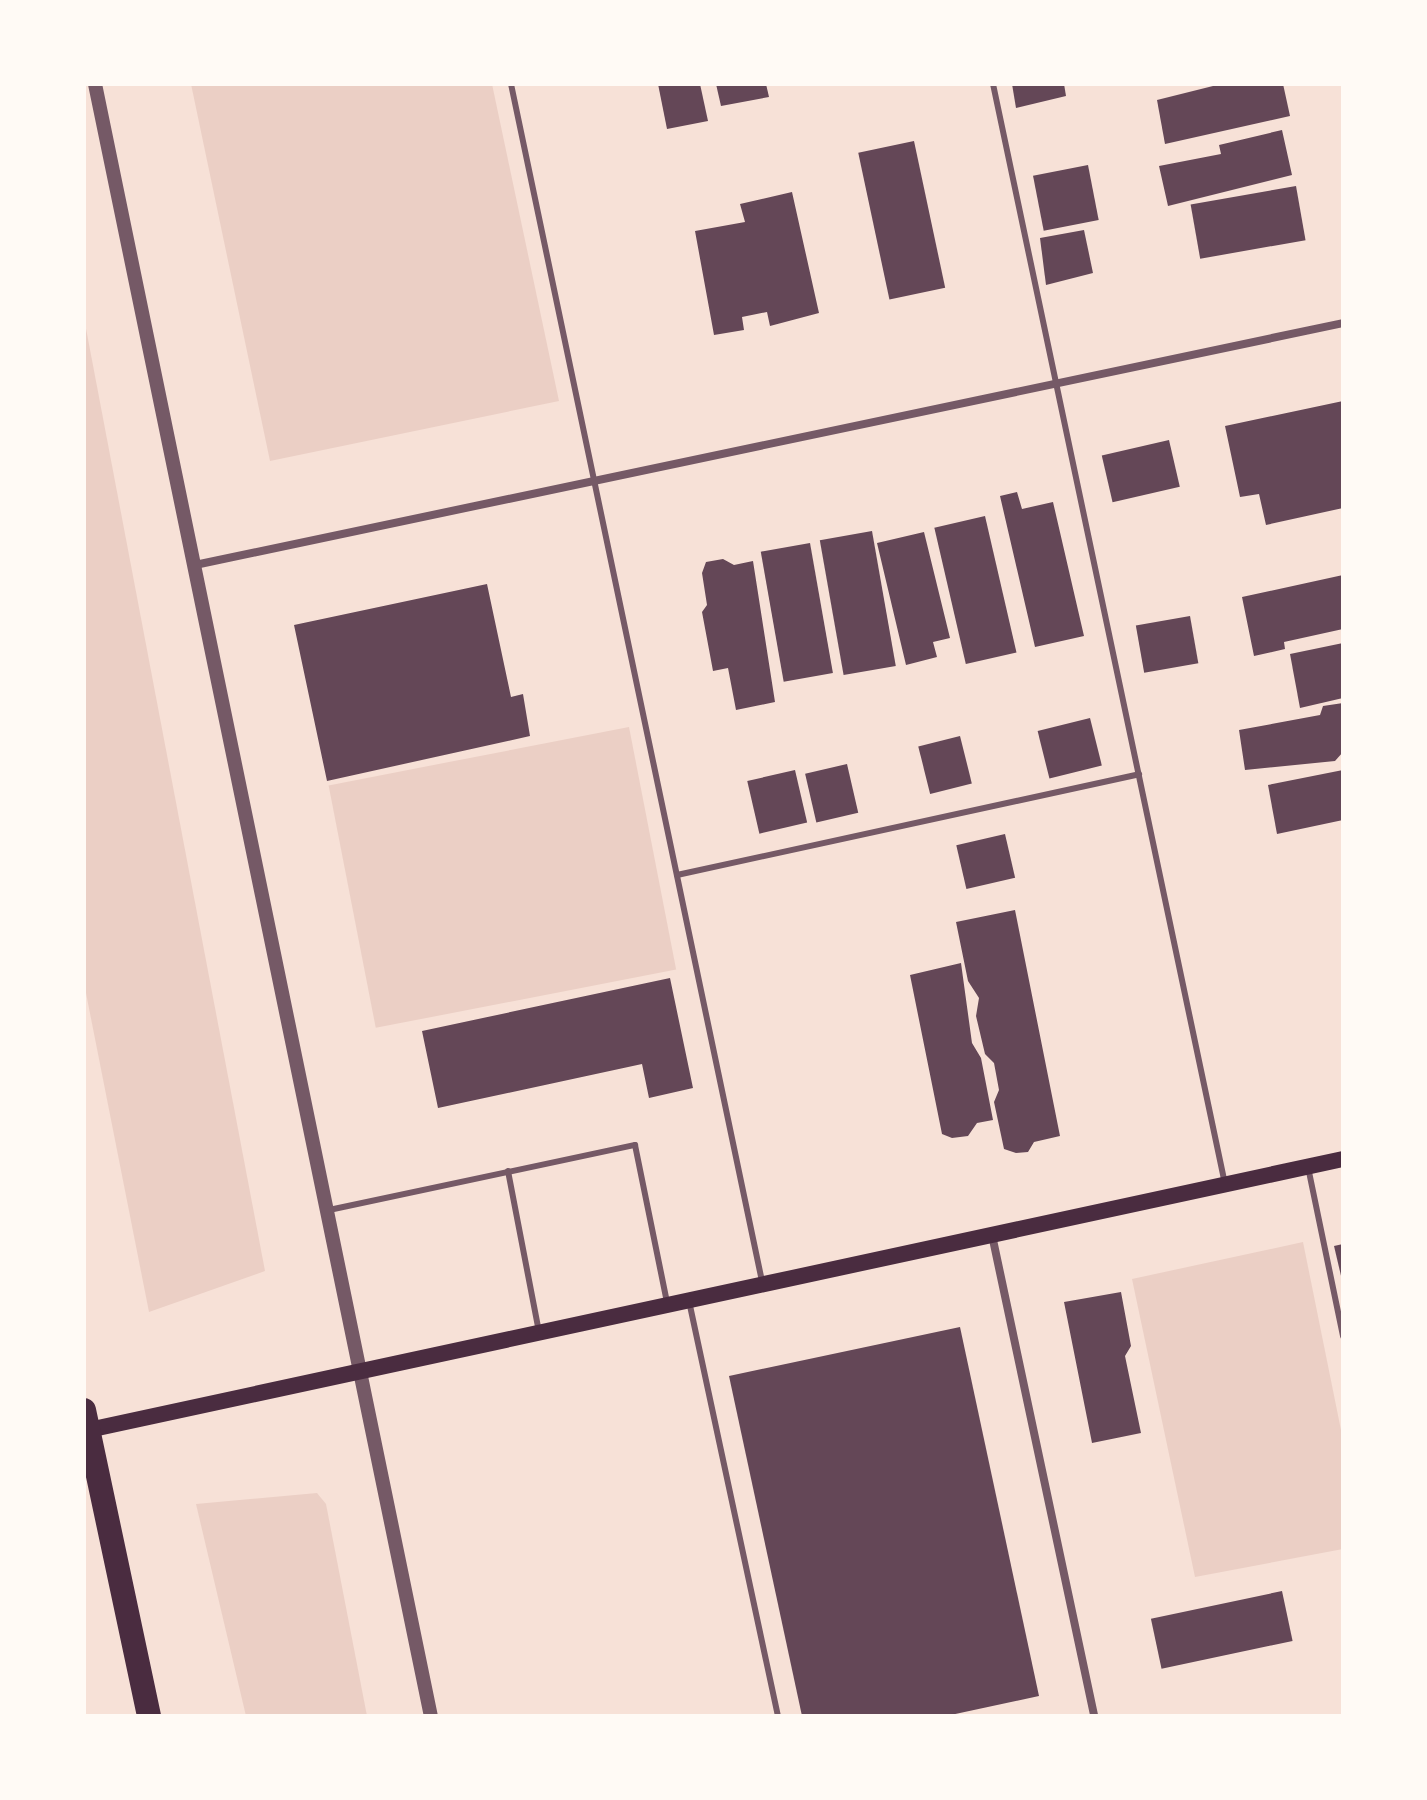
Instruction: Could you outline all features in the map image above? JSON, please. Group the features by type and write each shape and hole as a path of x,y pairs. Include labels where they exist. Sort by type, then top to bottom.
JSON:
{"highway":[{"path":"84,1410 149,1716"}],"main road":[{"path":"84,1431 1343,1159"}],"street":[{"path":"95,84 431,1716"},
{"path":"195,565 1343,323"},
{"path":"992,1235 1094,1716"}],"lane":[{"path":"511,84 763,1284"},
{"path":"993,84 1225,1185"},
{"path":"677,875 1139,774"},
{"path":"329,1210 635,1145 667,1305"},
{"path":"1308,1167 1343,1336"},
{"path":"508,1171 539,1332"},
{"path":"688,1300 778,1716"}],"shaded area":[{"path":"191,84 492,84 559,401 270,461"},
{"path":"84,318 265,1271 149,1312 84,983"},
{"path":"629,727 676,969 376,1028 329,785"},
{"path":"1303,1242 1343,1440 1343,1549 1195,1577 1132,1279"},
{"path":"317,1493 326,1504 367,1716 246,1716 196,1504"}],"building":[{"path":"658,84 700,84 708,121 667,129"},
{"path":"716,84 766,84 769,97 721,106"},
{"path":"1012,84 1064,84 1066,96 1016,108"},
{"path":"1221,84 1283,84 1290,116 1165,144 1157,100"},
{"path":"1282,130 1292,175 1168,206 1159,166 1221,154 1219,145"},
{"path":"914,141 945,288 889,300 858,153"},
{"path":"1088,165 1099,220 1044,231 1033,176"},
{"path":"1296,186 1306,240 1200,259 1191,205"},
{"path":"792,192 819,313 770,326 767,312 742,317 744,330 714,335 695,231 745,222 740,204"},
{"path":"1084,230 1093,273 1046,285 1040,238"},
{"path":"1343,401 1343,508 1266,525 1259,494 1240,497 1225,426"},
{"path":"1169,440 1180,487 1113,502 1102,456"},
{"path":"1017,492 1022,509 1053,502 1084,636 1035,647 1000,496"},
{"path":"985,516 1016,652 966,664 934,528"},
{"path":"872,531 896,666 844,675 820,540"},
{"path":"924,532 950,638 933,642 937,657 906,665 877,543"},
{"path":"810,543 833,673 784,682 761,552"},
{"path":"723,559 734,565 753,561 775,702 736,710 728,668 713,671 702,612 707,605 702,573 706,562"},
{"path":"1343,575 1343,629 1284,642 1285,649 1254,656 1242,597"},
{"path":"487,584 511,697 523,694 530,736 327,781 294,625"},
{"path":"1190,616 1198,663 1144,673 1136,626"},
{"path":"1343,643 1343,698 1300,708 1290,654"},
{"path":"1343,703 1343,752 1335,761 1245,770 1239,730 1320,715 1323,706"},
{"path":"1090,718 1102,766 1049,779 1038,731"},
{"path":"960,736 972,784 930,794 918,746"},
{"path":"847,764 858,813 816,822 805,774"},
{"path":"795,770 807,823 759,834 747,781"},
{"path":"1343,770 1343,820 1277,834 1268,785"},
{"path":"1005,834 1015,878 966,889 956,845"},
{"path":"1015,910 1060,1136 1034,1142 1028,1152 1016,1153 1004,1149 994,1102 999,1090 994,1063 985,1054 976,1016 979,998 968,981 956,922"},
{"path":"961,963 972,1043 981,1058 993,1120 977,1123 968,1136 952,1138 942,1134 910,975"},
{"path":"670,978 693,1088 649,1098 642,1064 438,1108 422,1031"},
{"path":"1343,1244 1343,1280 1342,1280 1334,1246"},
{"path":"1121,1292 1131,1346 1125,1356 1141,1433 1092,1443 1064,1302"},
{"path":"960,1327 1039,1696 946,1716 802,1716 729,1376"},
{"path":"1282,1591 1293,1641 1162,1669 1151,1619"}]}
